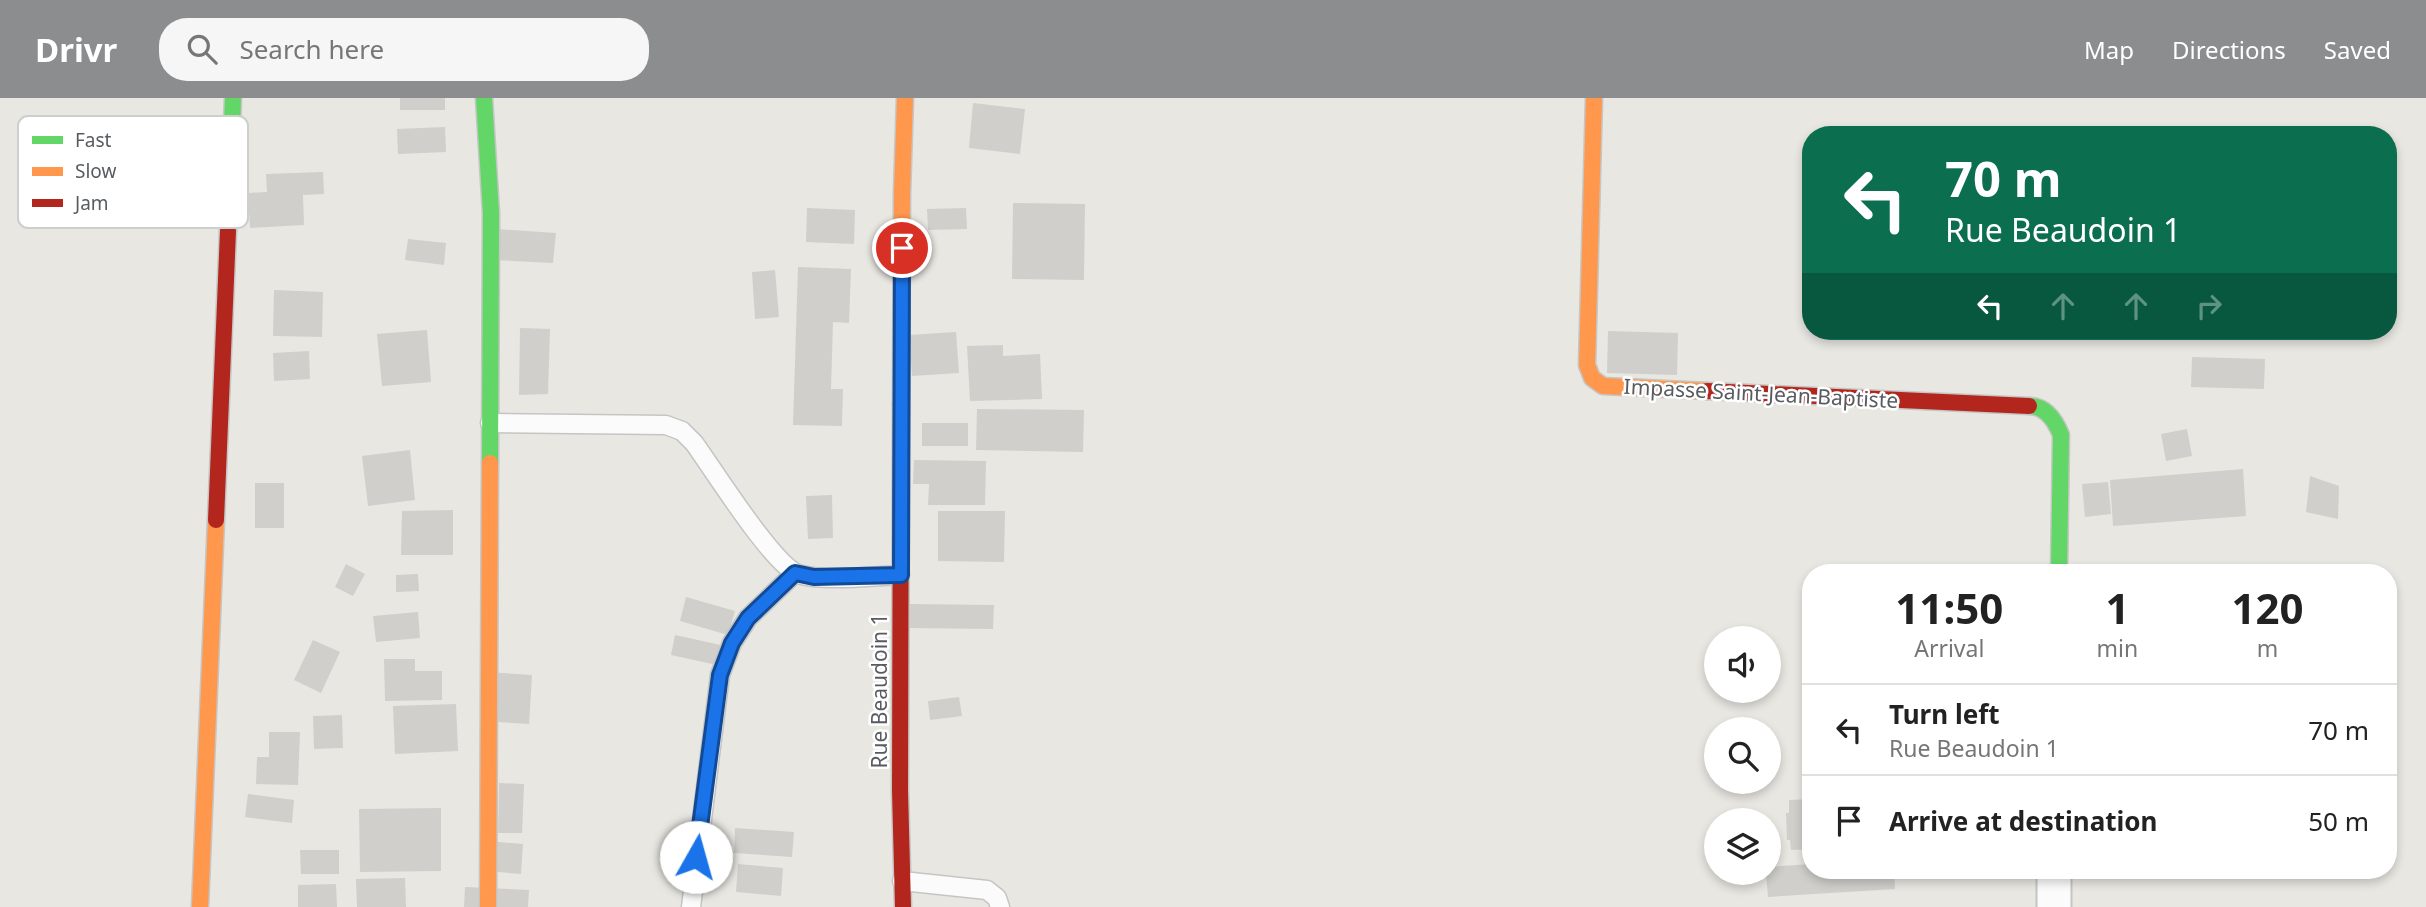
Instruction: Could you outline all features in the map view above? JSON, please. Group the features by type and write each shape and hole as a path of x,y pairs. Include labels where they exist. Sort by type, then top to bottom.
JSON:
{"street":[{"path":"232,116 233,98"},
{"path":"484,98 491,213 488,907"},
{"name":"Rue Beaudoin 1","path":"903,907 900,790 902,194 905,98"},
{"name":"Impasse Saint-Jean-Baptiste","path":"1594,98 1587,365 1592,379 1603,386 2037,406 2054,419 2061,435 2059,564"},
{"path":"200,907 228,228"},
{"path":"2054,879 2054,907"}],"lane":[{"path":"490,423 666,425 682,431 694,443 774,555 795,573 814,577 901,575"},
{"path":"691,907 720,675 732,643 748,618 795,573"},
{"path":"902,881 986,890 997,898 1000,907"}],"building":[{"path":"400,98 445,98 445,110 400,110"},
{"path":"973,103 1025,109 1020,154 969,148"},
{"path":"445,127 446,152 398,154 397,129"},
{"path":"323,172 324,194 303,195 304,225 250,228 248,193 267,192 266,174"},
{"path":"1013,203 1085,204 1084,280 1012,279"},
{"path":"807,208 855,210 854,244 806,242"},
{"path":"966,208 967,229 928,230 927,209"},
{"path":"496,229 556,233 553,263 494,260"},
{"path":"408,239 446,243 444,265 405,260"},
{"path":"798,267 851,269 849,323 833,322 831,389 843,389 842,426 793,425"},
{"path":"775,270 779,317 755,319 752,272"},
{"path":"274,290 323,292 322,337 273,336"},
{"path":"520,328 550,329 548,394 519,395"},
{"path":"427,330 431,382 382,386 377,334"},
{"path":"1608,331 1678,333 1677,375 1607,373"},
{"path":"956,332 959,373 912,376 909,335"},
{"path":"1003,345 1003,356 1040,354 1042,399 970,401 967,346"},
{"path":"309,351 310,379 274,381 273,353"},
{"path":"2192,357 2265,359 2264,389 2191,387"},
{"path":"977,409 1084,410 1083,452 976,450"},
{"path":"922,423 968,423 968,446 922,446"},
{"path":"2187,429 2192,456 2166,461 2161,434"},
{"path":"410,450 415,500 368,506 362,456"},
{"path":"914,460 986,461 985,505 928,505 929,484 913,484"},
{"path":"2243,469 2246,516 2113,526 2110,480"},
{"path":"2310,476 2339,486 2338,519 2306,512"},
{"path":"2108,482 2111,514 2085,517 2082,484"},
{"path":"255,483 284,483 284,528 255,528"},
{"path":"832,495 833,538 808,539 806,496"},
{"path":"453,510 453,555 401,555 402,511"},
{"path":"938,511 1005,511 1004,562 938,561"},
{"path":"346,564 365,574 353,596 335,587"},
{"path":"418,574 419,591 396,592 396,575"},
{"path":"686,597 735,611 728,635 680,621"},
{"path":"910,604 994,605 993,629 910,628"},
{"path":"418,612 420,638 376,642 373,616"},
{"path":"675,635 721,645 717,665 671,655"},
{"path":"313,640 340,652 321,693 294,680"},
{"path":"384,659 415,659 415,671 442,671 442,700 385,701"},
{"path":"486,672 532,675 529,724 482,721"},
{"path":"959,697 962,716 930,720 928,701"},
{"path":"456,704 458,751 395,754 393,706"},
{"path":"342,715 343,748 314,749 313,716"},
{"path":"269,732 300,732 298,785 256,784 257,757 269,757"},
{"path":"499,783 524,784 522,833 498,833"},
{"path":"248,794 294,800 292,823 245,817"},
{"path":"1802,799 1802,849 1791,850 1790,840 1787,840 1786,813 1789,813 1789,800"},
{"path":"441,808 441,871 360,872 359,809"},
{"path":"735,828 794,832 792,857 734,853"},
{"path":"488,841 523,844 521,874 486,871"},
{"path":"300,850 339,850 339,874 301,874"},
{"path":"738,864 783,868 781,896 736,892"},
{"path":"1802,865 1802,879 1894,879 1895,889 1768,897 1767,885 1781,885 1781,866"},
{"path":"405,878 406,907 357,907 356,879"},
{"path":"336,884 337,907 298,907 298,885"},
{"path":"465,887 529,890 528,907 464,907"}],"traffic: fast":[{"path":"232,116 233,98"},
{"path":"484,98 491,213 490,463"},
{"path":"2029,406 2040,408 2049,415 2061,435 2059,564"}],"traffic: slow":[{"path":"901,404 905,98"},
{"path":"1594,98 1587,365 1592,378 1603,386 1707,391"},
{"path":"488,907 490,463"},
{"path":"200,907 216,520"}],"traffic: jam":[{"path":"216,520 228,231"},
{"path":"1707,391 2029,406"},
{"path":"901,404 900,790 903,907"}],"route":[{"path":"696,857 720,675 732,643 748,618 795,573 814,577 901,575 902,248"}]}
